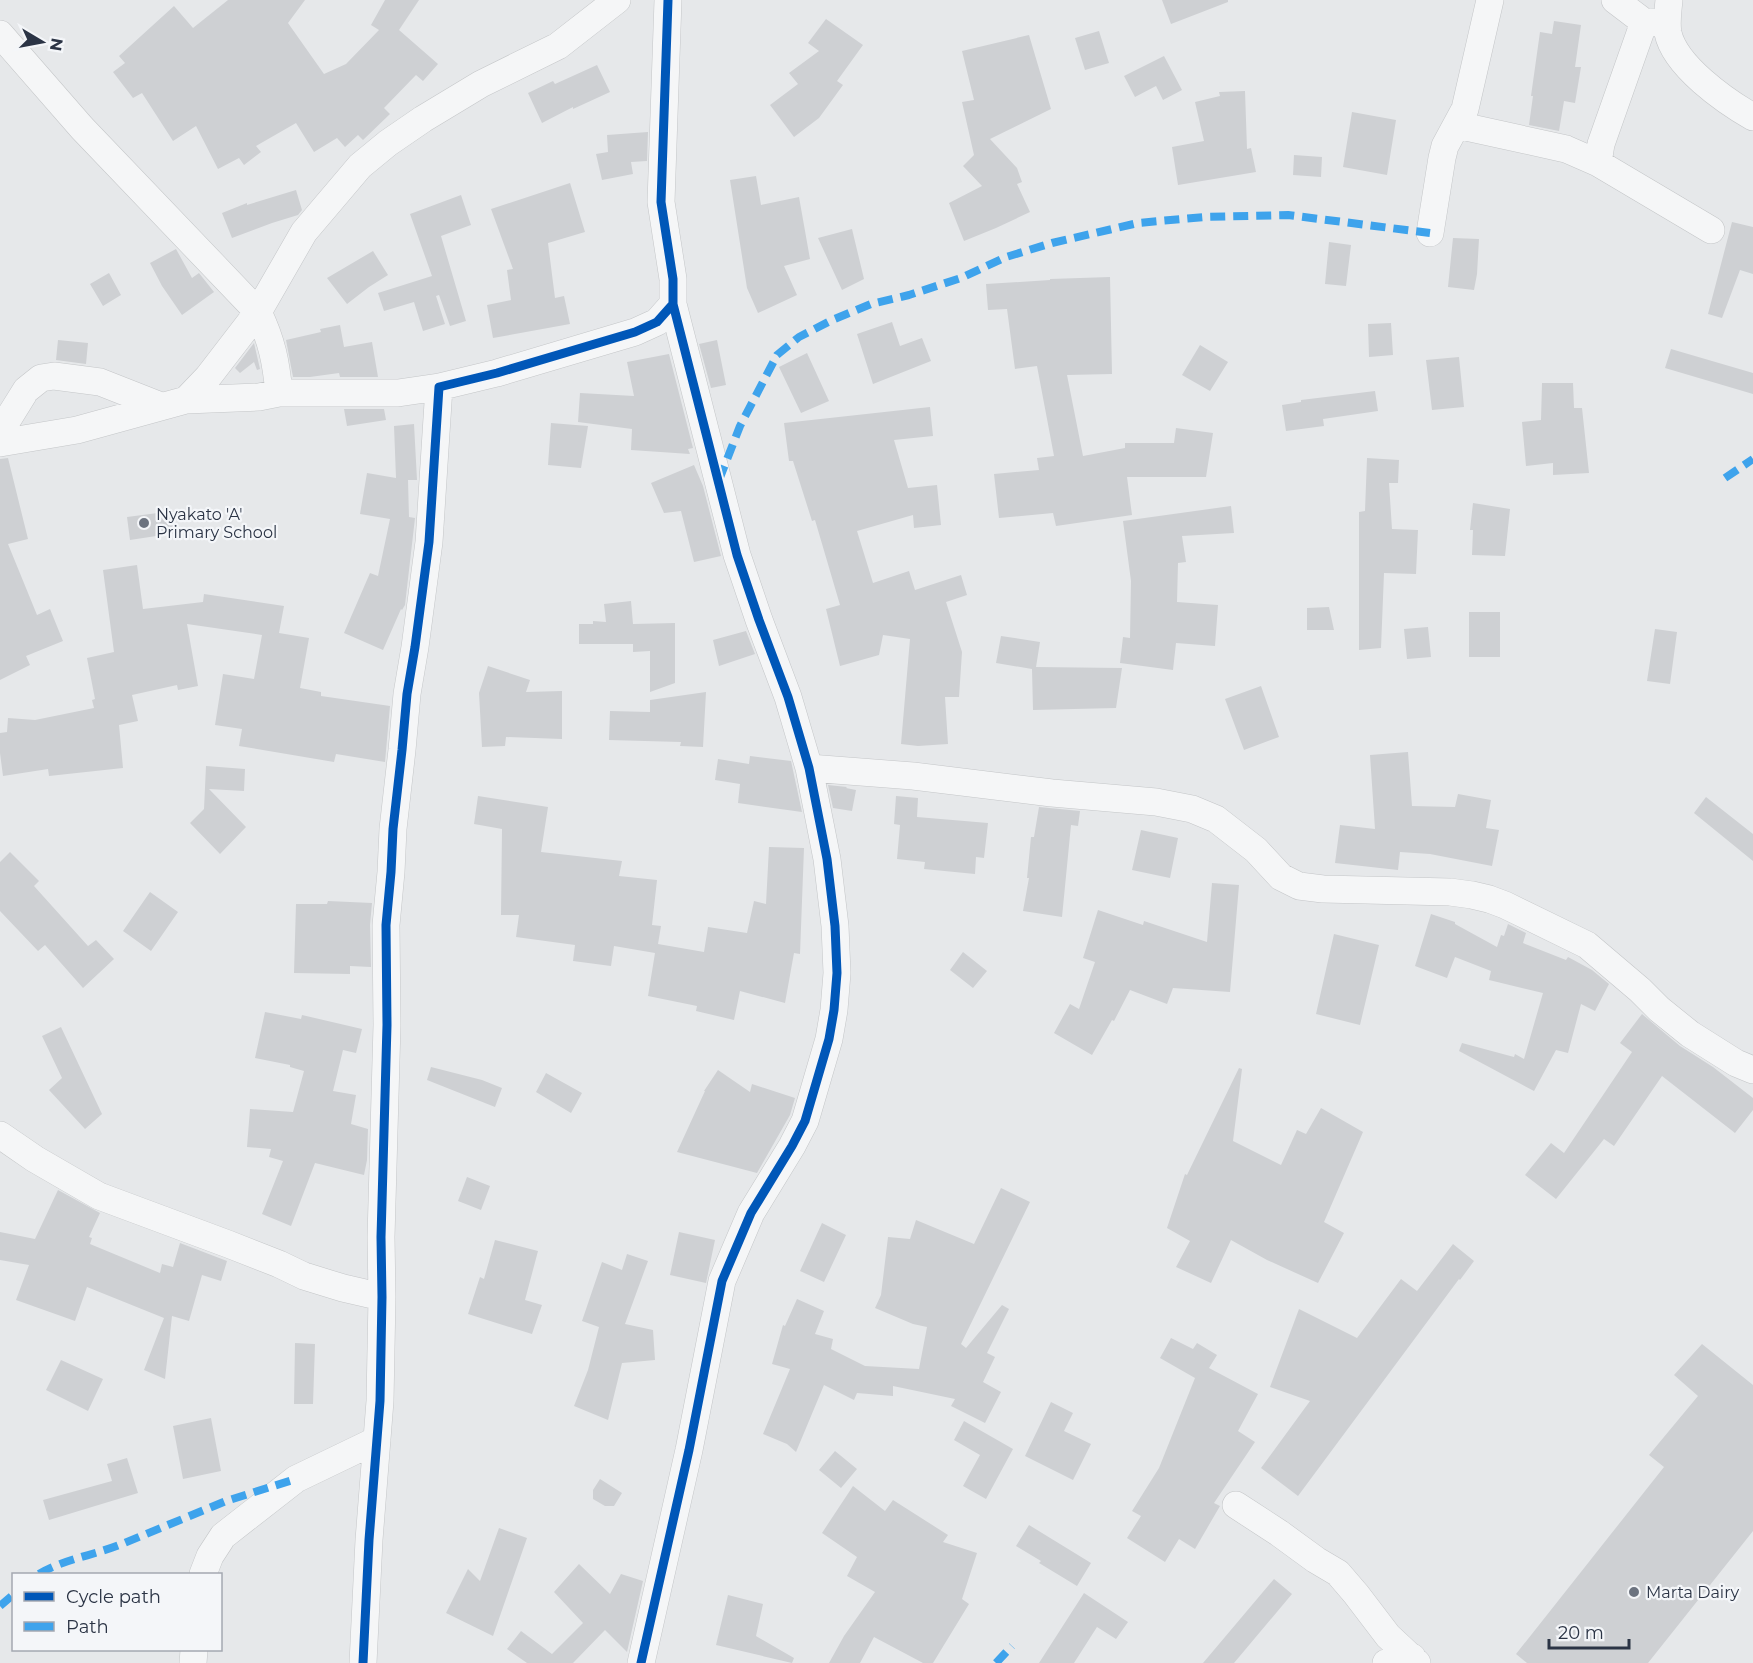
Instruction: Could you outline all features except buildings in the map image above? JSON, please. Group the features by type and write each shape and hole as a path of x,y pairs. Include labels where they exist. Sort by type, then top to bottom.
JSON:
{"street":[{"path":"174,403 208,377 258,312 304,232 360,166 423,119 481,84 558,46 617,0"},
{"path":"641,1663 689,1450 722,1281 750,1213 805,1121 831,1029 837,973 835,926 827,859 809,768 788,697 737,555 673,304 673,279 661,202 668,0"},
{"path":"1430,234 1445,146 1464,109 1490,0"},
{"path":"1615,0 1660,15 1684,65 1734,106 1753,117"},
{"path":"1598,163 1601,144 1660,15"},
{"path":"0,34 82,128 258,312 269,334 276,363 279,393"},
{"path":"1457,125 1566,149 1598,163 1711,230"},
{"path":"0,443 77,430 174,403 259,397 279,393 398,393 439,387 496,373 635,332 657,322 673,304"},
{"path":"0,432 26,390 41,378 54,376 100,382 174,403"},
{"path":"363,1663 369,1540 380,1401 381,1238 387,1025 386,925 407,694 429,542 439,387"},
{"path":"809,768 913,776 1052,794 1156,801 1192,809 1216,819 1256,850 1281,877 1299,886 1450,892 1505,904 1587,945 1640,990 1659,1010 1690,1034 1736,1063 1753,1070"},
{"path":"0,1135 35,1159 99,1196 249,1252 304,1276 382,1298"},
{"path":"203,1573 210,1556 223,1536 296,1479 377,1440"},
{"path":"1236,1505 1338,1573 1388,1636 1415,1660"},
{"path":"1386,1663 1415,1660"}],"marked path":[{"path":"719,480 740,426 777,355 799,337 871,304 909,295 961,278 1006,257 1052,243 1138,223 1204,217 1288,215 1430,233"},
{"path":"1725,478 1753,459"},
{"path":"41,1573 112,1548 226,1501 296,1479"},
{"path":"0,1606 12,1596"},
{"path":"996,1663 1012,1646"}],"cycle path":[{"path":"363,1663 369,1540 380,1401 381,1237 387,1025 386,925 407,694 429,542 439,387 497,373 635,332 657,322 673,304 673,279 661,202 668,0"},
{"path":"641,1663 689,1450 722,1281 751,1213 805,1121 829,1039 837,973 835,926 827,859 809,768 788,697 737,555 673,304"}],"place":[{"name":"Nyakato 'A' Primary School","path":"144,523"},
{"name":"Marta Dairy","path":"1634,1592"}]}
